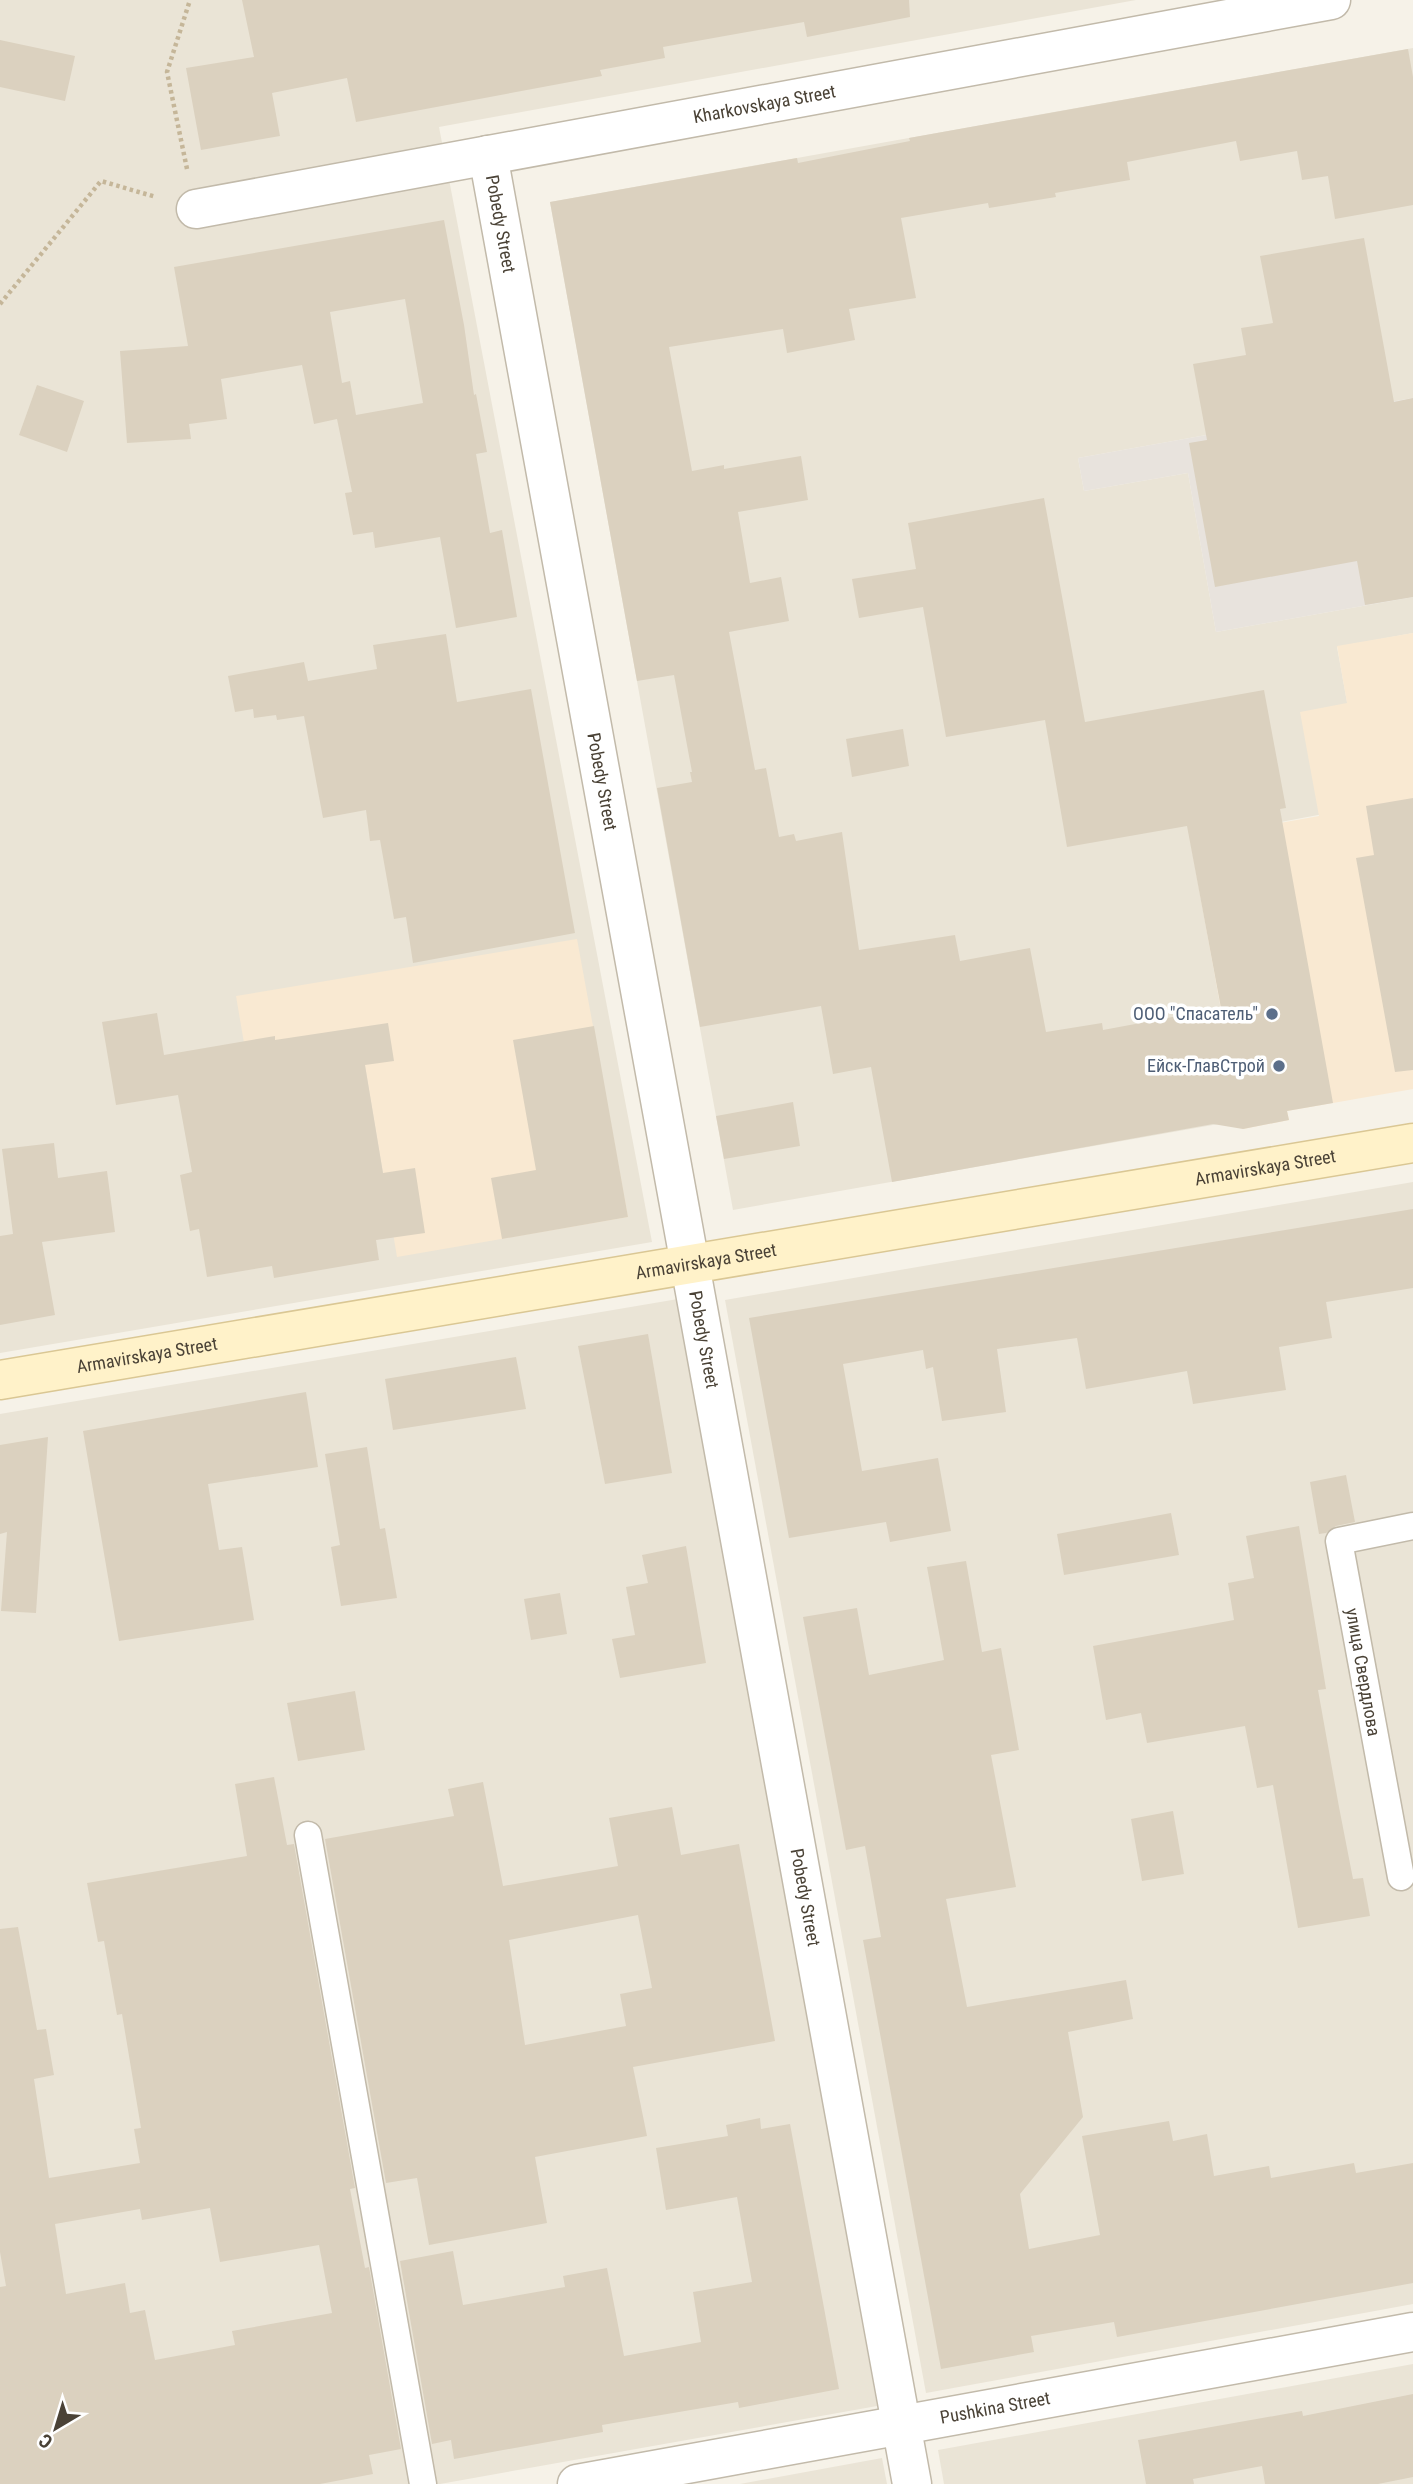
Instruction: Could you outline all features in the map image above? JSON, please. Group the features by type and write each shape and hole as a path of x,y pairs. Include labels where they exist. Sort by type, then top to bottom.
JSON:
{"street":[{"name":"Kharkovskaya Street","path":"196,209 1331,0"},
{"name":"Pobedy Street","path":"488,155 912,2484"},
{"name":"Armavirskaya Street","path":"0,1380 1413,1143"},
{"name":"Pushkina Street","path":"577,2484 1413,2332"}],"lane":[{"name":"улица Свердлова","path":"1401,1877 1339,1541 1413,1526"},
{"path":"308,1835 423,2484"}],"path":[{"path":"0,304 101,181 196,209 167,72 190,0"}],"shaded area":[{"path":"0,0 1136,0 439,127 652,1242 0,1353"},
{"path":"1413,48 1413,398 1078,458 1084,491 1188,473 1216,632 1413,597 1413,633 1337,647 1366,806 1190,839 1241,1120 733,1210 550,202"},
{"path":"1413,398 1413,597 1216,632 1188,473 1084,491 1078,458"},
{"path":"1413,633 1413,1089 1287,1111 1289,1120 1243,1129 1190,839 1319,816 1300,712 1347,703 1337,646"},
{"path":"577,939 628,1217 397,1257 365,1066 251,1084 236,996"},
{"path":"1413,1182 1413,2304 926,2393 725,1300"},
{"path":"678,1299 877,2406 440,2484 0,2484 0,1414"},
{"path":"1413,2364 1413,2484 944,2484 938,2450"},
{"path":"882,2458 887,2484 740,2484"}],"building":[{"path":"242,0 909,0 910,17 807,37 804,22 663,47 665,58 600,70 602,76 356,122 347,78 272,93 280,136 201,150 186,68 254,57"},
{"path":"0,40 75,56 65,101 0,87"},
{"path":"1408,49 1413,77 1413,205 1335,219 1328,176 1302,180 1297,151 1240,161 1236,141 1127,162 1130,180 1055,193 1056,197 989,208 988,203 901,218 916,298 849,309 855,340 787,353 783,329 669,347 692,471 724,465 724,469 801,456 808,500 738,512 750,583 781,577 789,621 729,632 755,770 766,768 779,837 794,834 796,841 842,832 859,950 955,935 960,961 1030,948 1046,1032 1102,1023 1103,1030 1221,1008 1187,826 1067,847 1045,720 946,737 923,607 859,618 852,579 916,569 908,523 1044,498 1085,722 1264,690 1286,808 1280,809 1333,1103 1287,1111 1289,1120 1243,1129 1213,1124 892,1182 871,1067 833,1074 821,1006 700,1027 657,788 692,782 692,772 674,675 637,681 550,202 797,158 798,163 910,141 909,138"},
{"path":"444,220 474,395 476,394 487,452 476,454 490,533 502,530 517,617 456,628 440,537 375,548 373,532 353,535 345,493 352,492 337,419 314,424 302,365 221,379 227,419 189,424 191,439 127,443 120,351 188,346 174,267","holes":["405,299 423,403 356,415 350,381 342,383 330,312"]},
{"path":"1364,238 1394,402 1413,398 1413,597 1365,605 1357,561 1215,587 1189,443 1207,440 1193,364 1246,355 1241,328 1273,323 1260,256"},
{"path":"37,385 84,401 67,452 19,435"},
{"path":"446,634 457,702 531,689 575,933 413,963 406,917 394,919 380,840 370,841 366,810 323,818 304,716 277,720 276,715 254,718 253,709 235,712 228,676 304,662 308,681 377,669 373,645"},
{"path":"903,729 909,766 852,777 846,739"},
{"path":"1413,798 1413,1070 1395,1072 1356,858 1374,855 1366,806"},
{"path":"157,1013 164,1055 275,1036 275,1040 388,1023 394,1061 365,1065 383,1173 415,1168 425,1233 376,1240 379,1260 274,1278 272,1266 207,1277 199,1229 190,1231 180,1175 192,1172 178,1095 116,1105 102,1022"},
{"path":"594,1026 628,1217 502,1239 491,1178 536,1170 513,1040"},
{"path":"793,1102 800,1146 724,1159 716,1116"},
{"path":"54,1143 58,1178 107,1171 115,1232 42,1242 55,1315 0,1325 0,1236 13,1234 2,1149"},
{"path":"1413,1209 1413,1288 1326,1302 1332,1338 1279,1347 1286,1390 1193,1404 1187,1371 1086,1389 1077,1338 997,1349 1006,1412 942,1421 933,1367 926,1369 923,1350 843,1364 862,1471 938,1458 951,1531 890,1542 886,1522 789,1538 749,1318"},
{"path":"648,1334 672,1473 605,1484 578,1346"},
{"path":"516,1357 526,1409 393,1430 385,1379"},
{"path":"306,1392 318,1467 208,1484 219,1550 242,1547 254,1620 119,1641 83,1431"},
{"path":"48,1437 36,1613 1,1611 7,1532 0,1534 0,1445"},
{"path":"367,1447 380,1529 385,1528 397,1598 341,1606 331,1547 340,1545 325,1454"},
{"path":"1346,1475 1355,1522 1336,1526 1319,1534 1310,1482"},
{"path":"1171,1513 1179,1555 1064,1575 1057,1534"},
{"path":"1299,1526 1326,1689 1318,1690 1339,1807 1353,1879 1363,1878 1370,1916 1298,1928 1273,1785 1257,1788 1245,1726 1147,1743 1141,1713 1106,1720 1093,1646 1234,1620 1228,1583 1254,1578 1246,1536"},
{"path":"686,1546 706,1663 620,1678 612,1639 635,1635 626,1587 648,1583 642,1555"},
{"path":"966,1561 982,1652 1001,1648 1019,1750 991,1755 1016,1887 946,1899 967,2007 1126,1980 1133,2019 1068,2032 1083,2117 1020,2194 1029,2249 1100,2235 1082,2136 1169,2121 1173,2141 1207,2134 1214,2176 1269,2166 1271,2178 1354,2163 1356,2173 1413,2163 1413,2283 1117,2337 1114,2322 1031,2336 1034,2352 941,2369 863,1940 881,1937 865,1846 846,1850 803,1617 857,1608 869,1675 944,1660 927,1567"},
{"path":"560,1593 567,1634 531,1640 524,1599"},
{"path":"355,1691 365,1750 298,1761 287,1703"},
{"path":"274,1777 287,1845 294,1844 355,2188 350,2189 365,2268 369,2267 401,2449 369,2455 373,2474 320,2484 0,2484 0,2287 6,2286 0,2252 0,1929 18,1927 37,2030 46,2029 54,2075 34,2079 49,2178 140,2163 134,2129 141,2128 122,2014 117,2015 104,1941 98,1942 87,1883 247,1856 235,1784","holes":["210,2208 220,2262 319,2245 332,2313 232,2331 235,2345 155,2360 145,2310 130,2313 125,2283 66,2294 55,2224 140,2209 142,2220"]},
{"path":"483,1782 503,1886 618,1866 609,1818 672,1807 681,1855 739,1844 775,2041 633,2067 647,2136 535,2157 547,2223 429,2245 417,2178 386,2183 325,1839 454,1816 448,1789","holes":["638,1915 652,1988 620,1994 626,2026 525,2045 509,1940"]},
{"path":"1173,1811 1184,1874 1142,1881 1131,1819"},
{"path":"760,2118 761,2129 790,2124 839,2389 739,2408 738,2402 602,2425 603,2432 454,2459 451,2440 432,2444 400,2261 453,2251 463,2305 565,2287 563,2276 607,2268 624,2356 701,2342 693,2292 752,2282 737,2197 666,2210 656,2148 728,2136 726,2125"},
{"path":"1413,2394 1413,2477 1378,2484 1265,2484 1262,2466 1193,2479 1194,2484 1146,2484 1138,2440 1302,2411 1303,2416"}],"place":[{"name":"ООО \"Спасатель\"","path":"1272,1014"},
{"name":"Ейск-ГлавСтрой","path":"1279,1066"}]}
